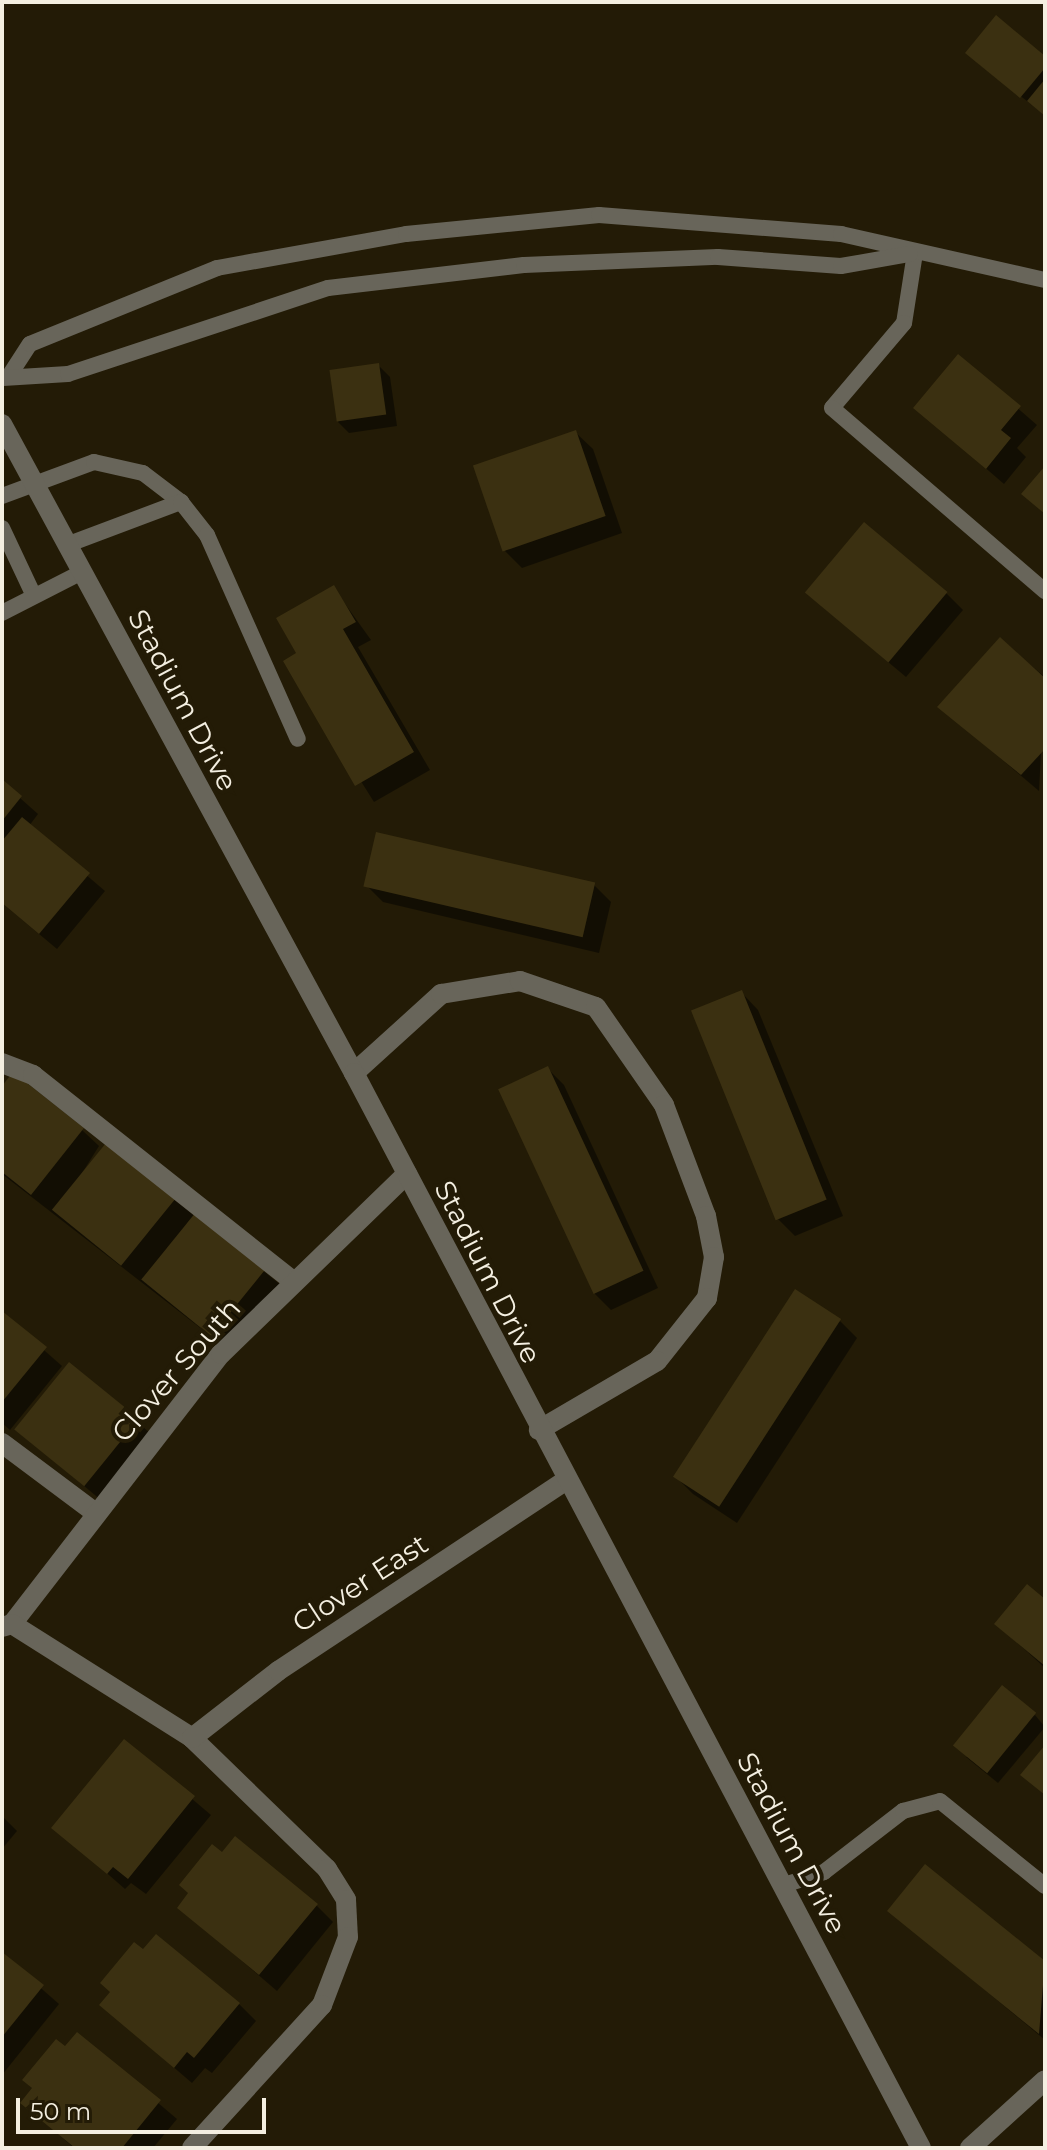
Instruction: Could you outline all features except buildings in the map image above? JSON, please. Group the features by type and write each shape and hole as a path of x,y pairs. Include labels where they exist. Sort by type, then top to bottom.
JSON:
{"street":[{"name":"Stadium Drive","path":"2,424 354,1073 564,1482 784,1885 921,2148"},
{"path":"354,1073 441,994 481,981 520,981 596,1007 664,1105 706,1216 714,1257 707,1298 657,1361 539,1430"},
{"path":"2,1063 33,1075 293,1281"},
{"name":"Clover South","path":"7,1625 93,1511 221,1354 407,1174"},
{"path":"2,1443 93,1511"},
{"name":"Clover East","path":"192,1738 278,1671 564,1482"},
{"path":"7,1625 192,1738 327,1869 346,1900 348,1937 322,2005 192,2148"},
{"path":"970,2148 1045,2080"}],"lane":[{"path":"6,377 30,344 143,293 217,268 406,234 599,215 841,234 915,253 984,262 1045,280"},
{"path":"6,377 68,374 328,288 524,265 718,257 841,266 915,253"},
{"path":"915,253 904,323 832,408 1045,591"},
{"path":"2,496 33,481 94,462 143,473 181,502 207,535 298,739"},
{"path":"69,544 181,502"},
{"path":"2,528 34,596"},
{"path":"2,613 82,572"},
{"path":"784,1885 824,1872 903,1811 940,1801 1045,1886"}]}
